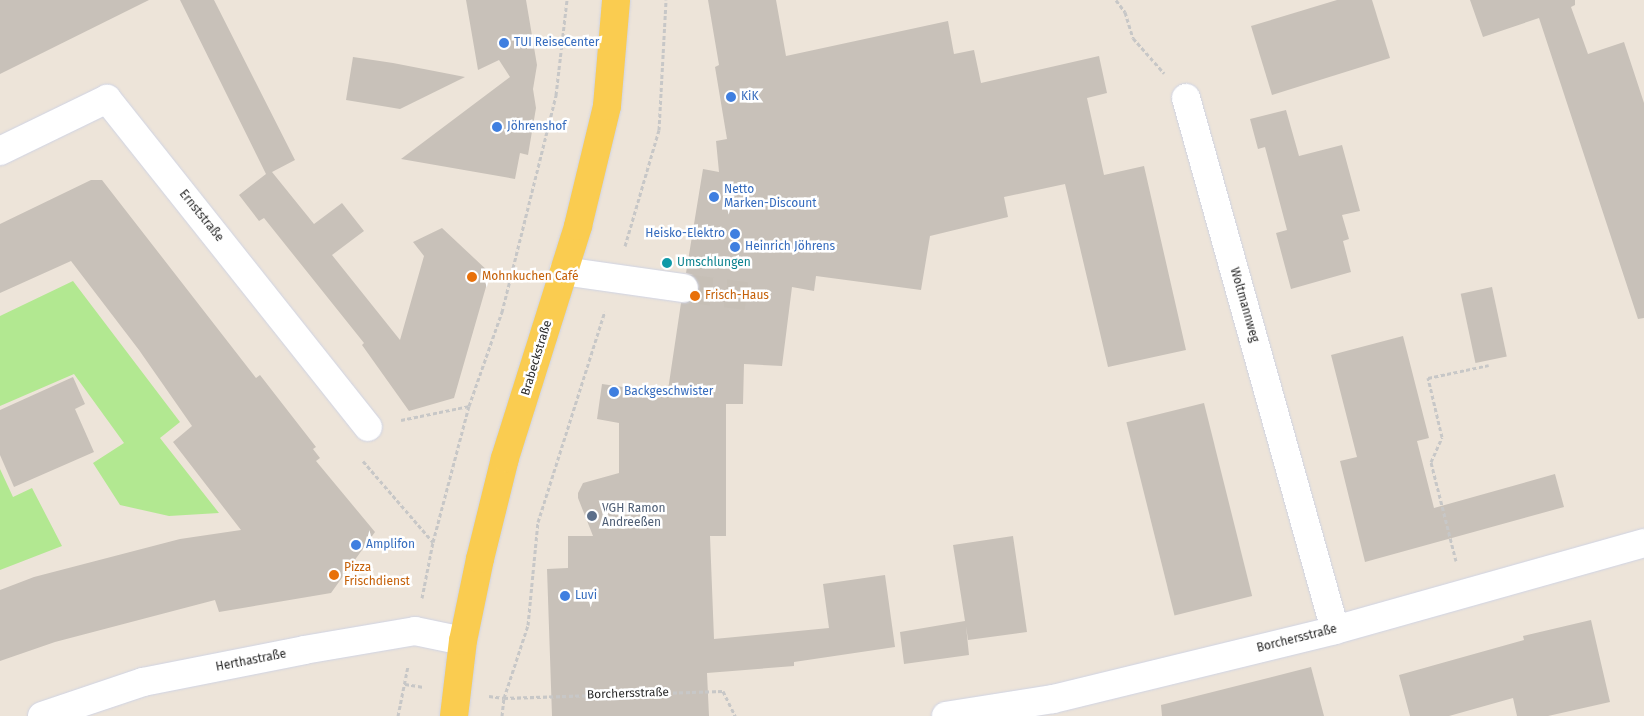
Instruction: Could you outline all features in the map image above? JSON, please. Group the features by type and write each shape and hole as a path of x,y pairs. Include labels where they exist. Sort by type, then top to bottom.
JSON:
{"main road":[{"name":"Brabeckstraße","path":"454,716 463,641 480,559 505,458 578,226 607,106 616,0"}],"street":[{"name":"Woltmannweg","path":"1186,98 1335,630"},
{"name":"Ernststraße","path":"0,151 107,99 368,427"},
{"path":"564,271 684,288"},
{"name":"Borchersstraße","path":"946,716 1053,699 1335,630 1644,543"},
{"name":"Herthastraße","path":"42,716 143,682 304,650 415,631 463,641"}],"path":[{"path":"398,716 433,542 469,406 502,312 556,95 567,0"},
{"path":"502,716 504,698 528,625 538,522 616,278 659,130 666,0"},
{"path":"1116,0 1125,12 1133,38 1186,98"},
{"path":"1465,594 1431,462 1442,437 1428,378 1489,364"},
{"path":"433,542 350,446 368,427 469,406"},
{"name":"Borchersstraße","path":"504,698 723,691 736,716"}],"green space":[{"path":"73,281 180,422 160,438 219,513 169,516 120,505 93,463 124,443 74,374 0,406 0,316"},
{"path":"0,469 13,497 32,488 62,546 0,570"}],"building":[{"path":"0,0 149,0 0,74"},
{"path":"180,0 214,0 295,160 272,172 314,224 342,203 364,231 332,255 400,340 424,256 413,242 442,228 490,273 454,398 409,411 362,345 364,343 264,218 259,221 239,195 266,174"},
{"path":"466,0 526,0 537,65 533,89 536,108 528,155 520,153 515,179 401,159 510,77 499,60 478,70"},
{"path":"708,0 776,0 786,56 948,21 954,54 974,50 981,83 1099,56 1107,93 1087,98 1104,175 1144,166 1186,350 1108,367 1065,184 1004,197 1008,217 930,236 921,290 816,276 814,291 792,287 782,366 744,364 743,404 726,404 726,536 710,536 714,639 829,628 823,584 885,575 895,647 794,662 794,666 707,673 709,716 552,716 547,569 568,568 568,536 593,536 578,498 578,493 583,483 619,473 619,423 597,419 602,384 637,389 668,390 681,303 690,302 697,297 699,291 698,282 693,275 686,273 703,169 719,172 716,141 727,139 715,67 719,65"},
{"path":"1337,0 1372,0 1390,58 1272,95 1251,26"},
{"path":"1470,0 1575,0 1575,5 1571,7 1588,54 1624,42 1644,103 1644,318 1638,319 1539,18 1483,37"},
{"path":"353,57 465,77 400,109 346,100"},
{"path":"1286,110 1299,156 1342,145 1360,211 1342,215 1349,239 1343,241 1351,272 1291,289 1276,233 1287,230 1265,147 1258,149 1250,119"},
{"path":"91,180 102,180 256,378 260,375 316,447 313,449 320,458 316,461 375,532 331,593 219,612 215,600 55,642 0,661 0,590 34,577 180,539 241,530 173,442 192,426 139,350 71,261 0,293 0,224"},
{"path":"1492,287 1507,356 1475,363 1461,294"},
{"path":"1403,336 1429,438 1417,441 1434,508 1555,474 1564,507 1365,562 1340,461 1357,457 1331,355"},
{"path":"73,377 85,404 75,409 94,452 14,487 0,455 0,410"},
{"path":"1204,403 1252,596 1175,615 1126,422"},
{"path":"1013,536 1027,632 968,640 966,626 969,655 904,664 900,632 965,621 953,545"},
{"path":"1591,620 1610,702 1548,716 1517,716 1513,698 1449,716 1410,716 1399,675 1524,640 1523,636"},
{"path":"1311,667 1324,716 1162,716 1161,705"}],"tunnel":[{"path":"684,288 746,296"}],"place":[{"name":"TUI ReiseCenter","path":"504,43"},
{"name":"KiK","path":"731,97"},
{"name":"Jöhrenshof","path":"497,127"},
{"name":"Netto Marken-Discount","path":"714,197"},
{"name":"Heisko-Elektro","path":"735,234"},
{"name":"Heinrich Jöhrens","path":"735,247"},
{"name":"Umschlungen","path":"667,263"},
{"name":"Mohnkuchen Café","path":"472,277"},
{"name":"Frisch-Haus","path":"695,296"},
{"name":"Backgeschwister","path":"614,392"},
{"name":"VGH Ramon Andreeßen","path":"592,516"},
{"name":"Amplifon","path":"356,545"},
{"name":"Pizza Frischdienst","path":"334,575"},
{"name":"Luvi","path":"565,596"}]}
